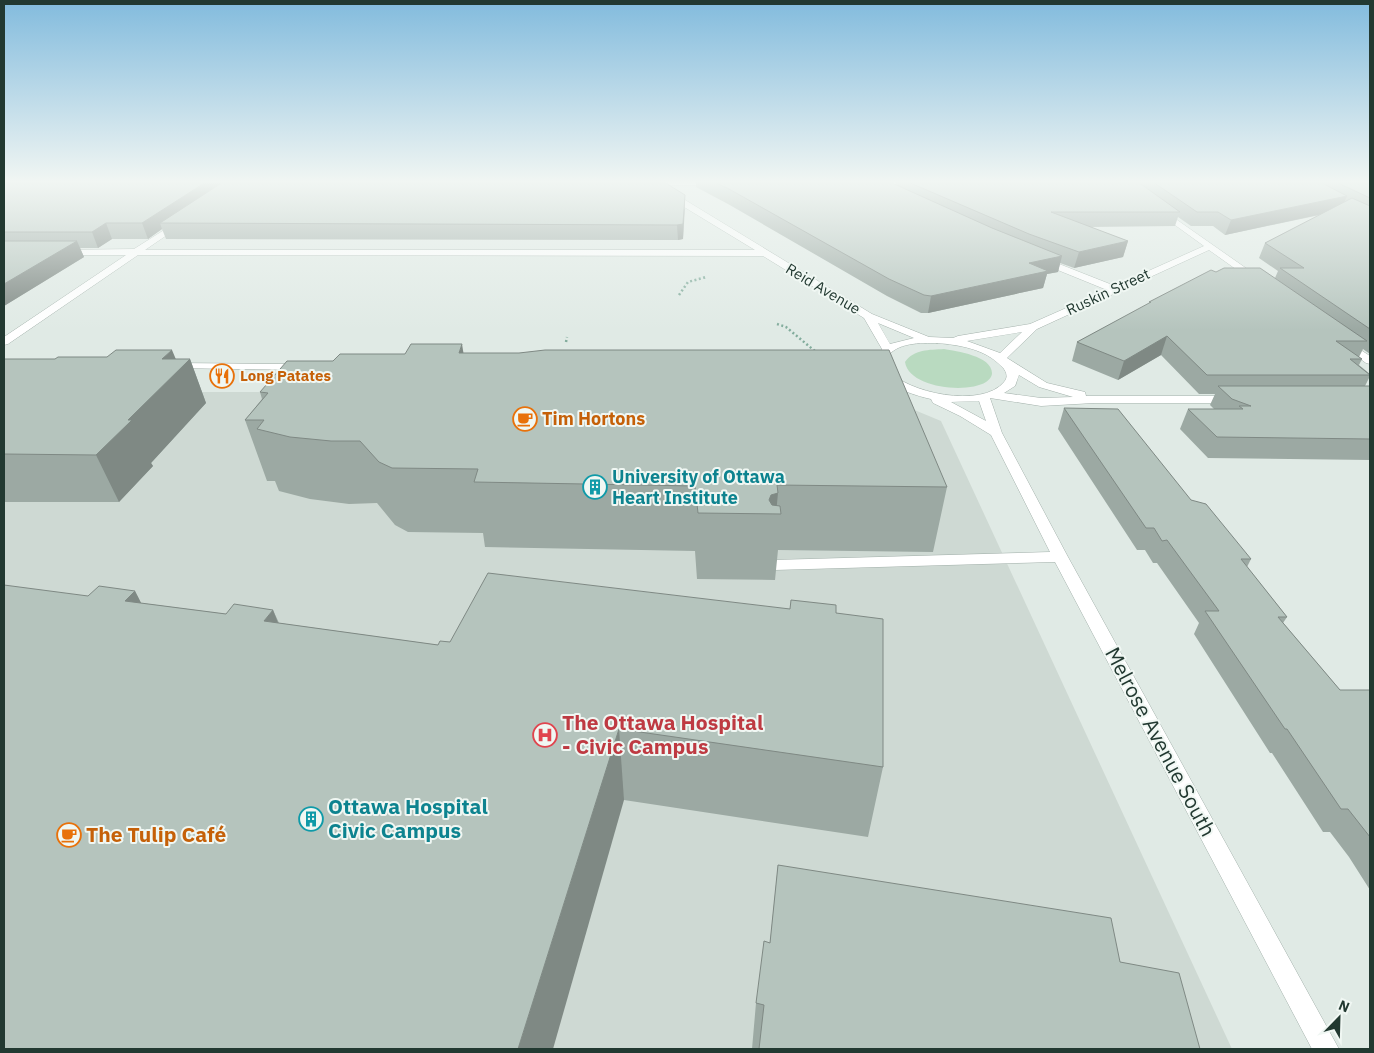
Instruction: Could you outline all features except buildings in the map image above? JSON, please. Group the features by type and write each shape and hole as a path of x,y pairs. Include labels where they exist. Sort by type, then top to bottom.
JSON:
{"street":[{"path":"4,342 167,231"},
{"name":"Reid Avenue","path":"727,231 868,316 928,340"},
{"path":"1189,231 1266,286"},
{"name":"Ruskin Street","path":"943,340 1033,327 1114,288 1210,246"},
{"path":"53,252 742,255 763,253"},
{"path":"1034,258 1114,288"},
{"name":"Reid Avenue","path":"868,316 880,355 882,369 894,382"},
{"name":"Ruskin Street","path":"1005,362 1033,327"},
{"path":"1338,338 1370,361"},
{"path":"880,355 905,343 928,340 943,340 976,346 1043,385 1094,399"},
{"path":"927,395 966,399 988,396 1004,389 1012,382 1013,374 1005,362"},
{"path":"158,366 319,367"},
{"path":"875,378 894,382 927,395 964,413 996,433"},
{"path":"988,396 1026,402 1094,399 1242,400"},
{"name":"Melrose Avenue South","path":"988,396 996,433 1060,557 1326,1049"},
{"path":"774,566 1060,557"}],"path":[{"path":"777,324 786,327 819,354"},
{"path":"566,342 567,337"}],"shaded area":[{"name":"The Ottawa Hospital - Civic Campus","path":"4,392 871,392 941,421 1232,1049 4,1049"}],"green space":[{"path":"944,349 980,358 990,367 991,377 986,382 977,386 953,388 927,383 909,371 905,362 917,352"}],"place":[{"name":"Long Patates","path":"222,376"},
{"name":"Tim Hortons","path":"525,419"},
{"name":"University of Ottawa Heart Institute","path":"595,487"},
{"name":"The Ottawa Hospital - Civic Campus","path":"545,735"},
{"name":"Ottawa Hospital Civic Campus","path":"311,819"},
{"name":"The Tulip Café","path":"69,835"}]}
